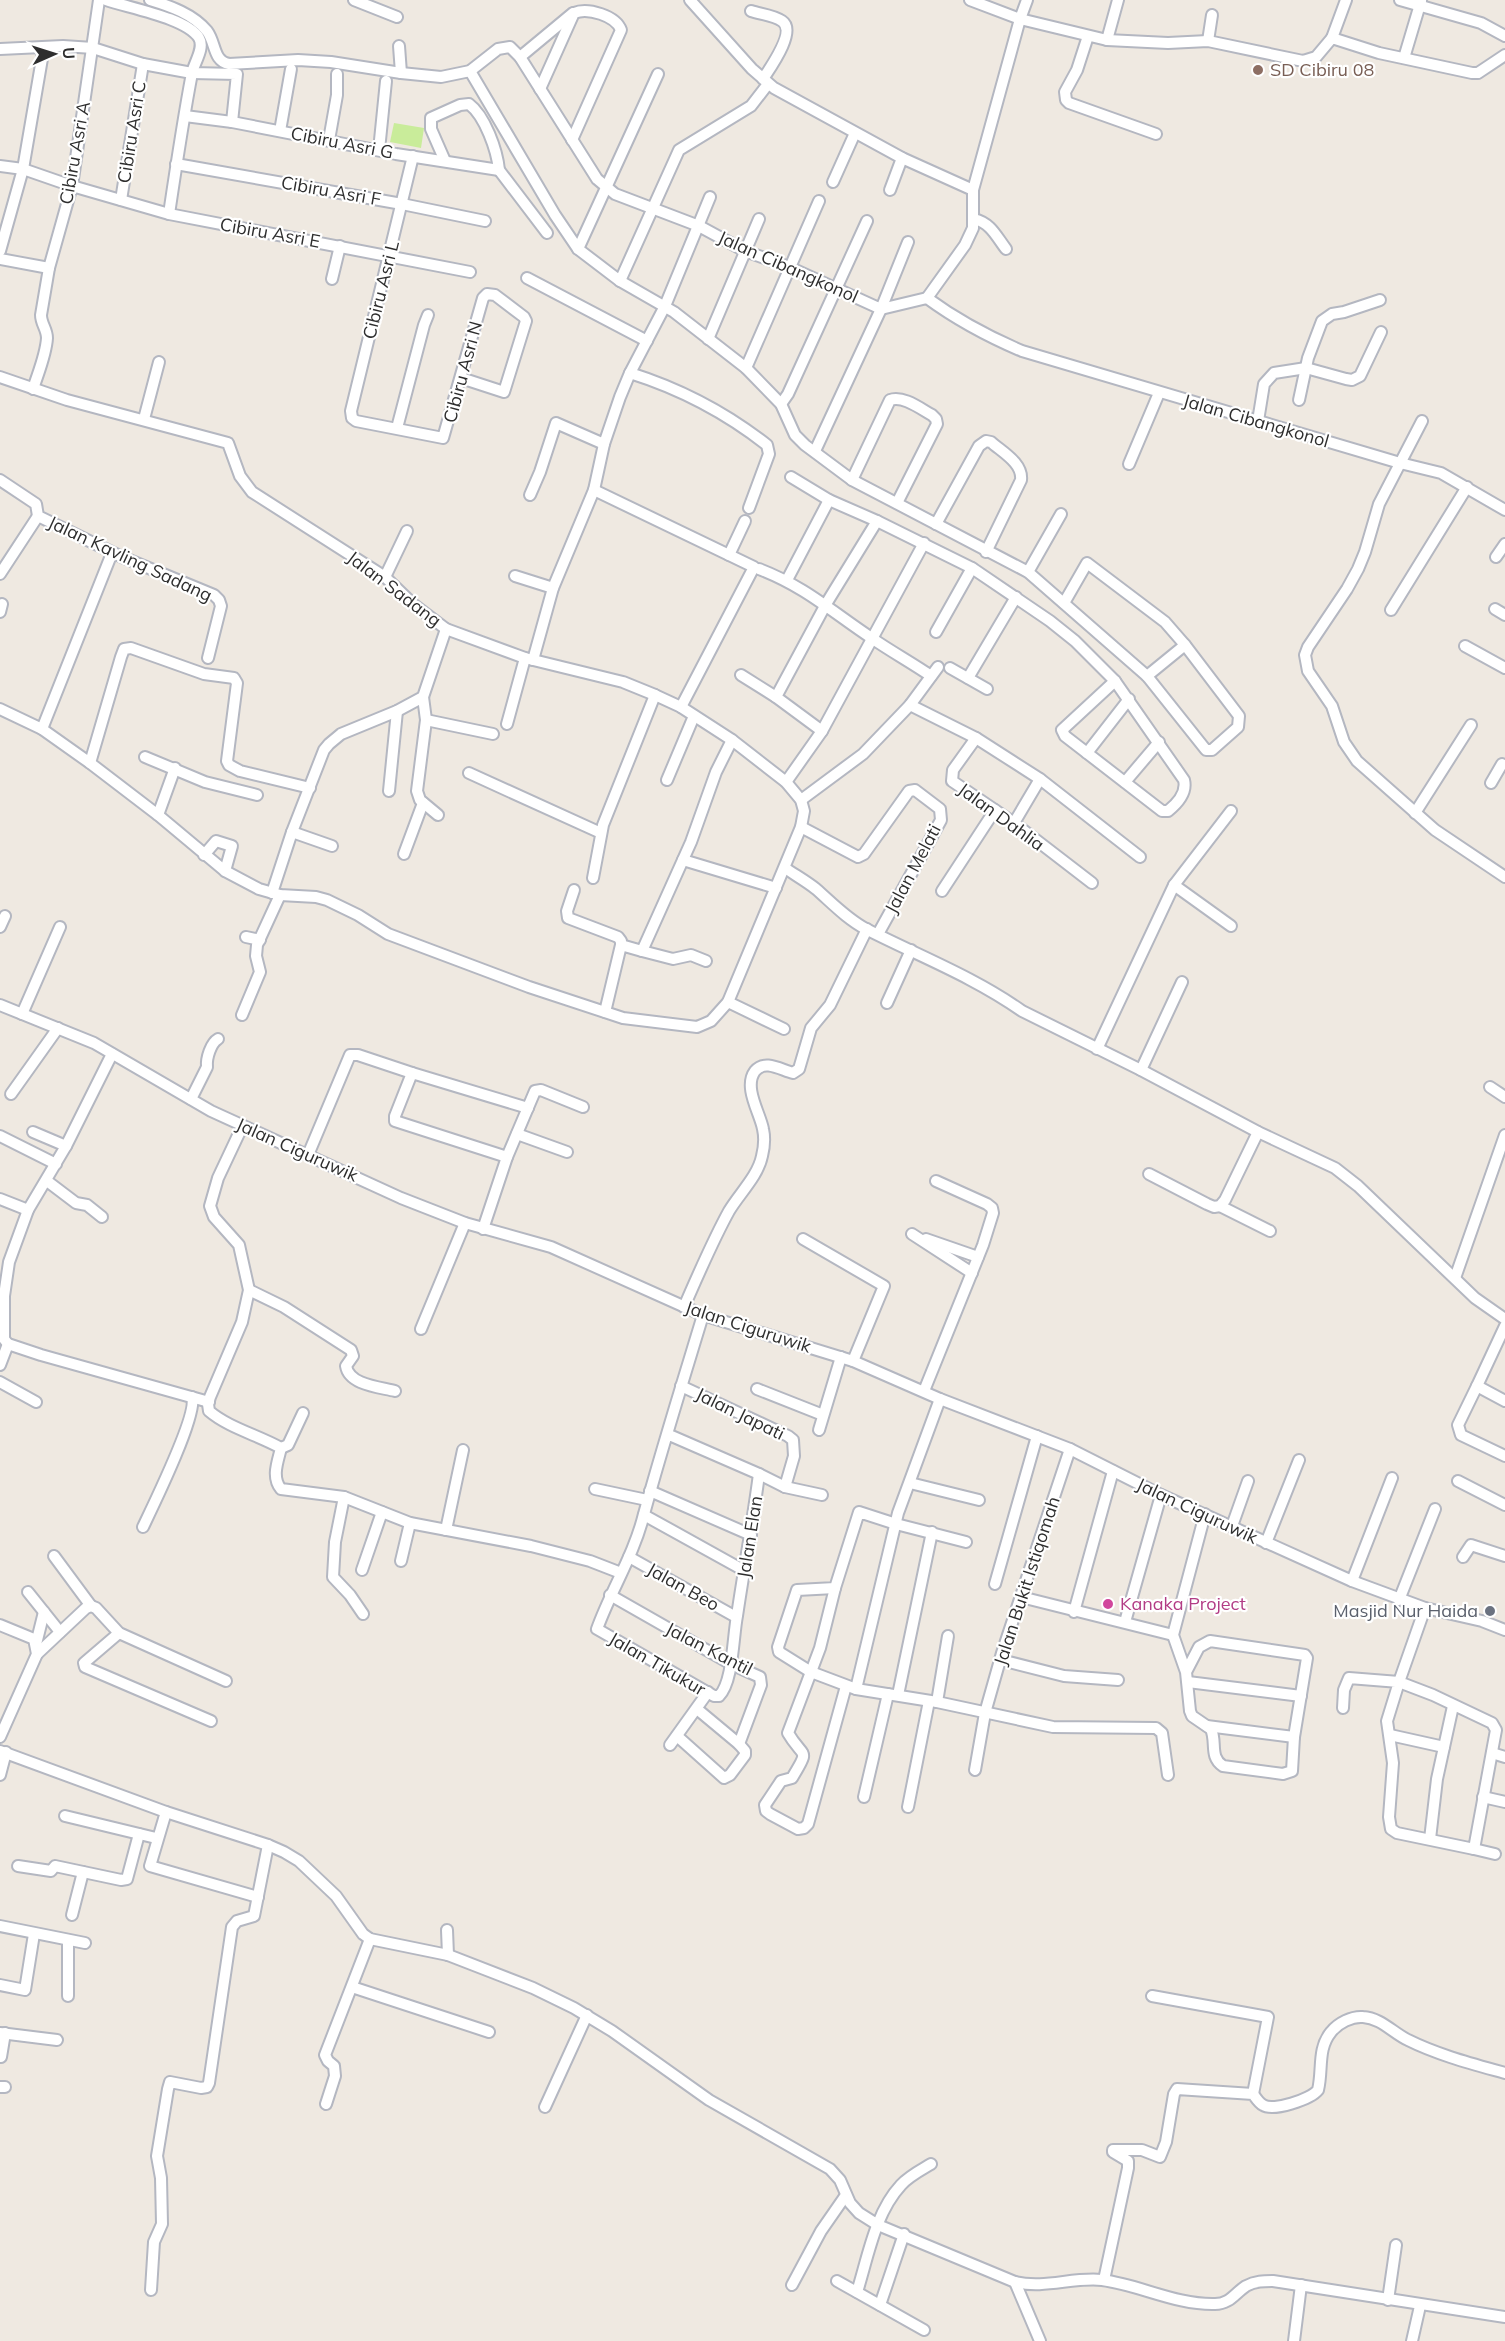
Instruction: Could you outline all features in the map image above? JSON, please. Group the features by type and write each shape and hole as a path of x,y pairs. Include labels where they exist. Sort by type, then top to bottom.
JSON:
{"street":[{"name":"Cibiru Asri A","path":"33,389 47,341 47,333 41,320 49,268 72,186 99,0"},
{"path":"106,0 174,20 191,30 199,38 201,45 193,68 169,214"},
{"path":"150,0 184,13 197,21 212,39 218,59 222,63 298,60 332,62 433,78 471,71 503,48 510,47 520,57 580,10 607,17 619,25 621,30 572,140"},
{"path":"354,0 397,16"},
{"path":"690,0 766,82 902,158 973,190"},
{"path":"970,0 1020,19 1107,40 1168,43 1208,41 1304,60 1316,57 1332,38 1346,0"},
{"path":"927,298 965,245 974,219 973,190 1020,19 1028,0"},
{"path":"1107,40 1118,0"},
{"path":"1400,0 1421,3 1481,23 1505,36"},
{"path":"1404,58 1421,3"},
{"path":"620,281 679,150 751,106 766,82 787,36 786,26 784,22 751,10"},
{"path":"540,89 574,13"},
{"path":"1208,41 1212,15"},
{"path":"1088,36 1077,70 1065,92 1066,100 1156,134"},
{"path":"1332,38 1379,53 1472,74 1483,70 1505,55"},
{"path":"0,251 23,169 44,46"},
{"path":"0,49 44,46 93,48 143,64 237,74 232,122"},
{"path":"399,46 401,73"},
{"name":"Jalan Cibangkonol","path":"520,57 597,179 615,194 699,226 746,251 789,267 881,309 927,298 947,313 991,338 1022,351 1159,393 1441,473 1505,510"},
{"name":"Cibiru Asri C","path":"121,200 143,64"},
{"path":"279,131 291,69"},
{"path":"471,71 555,215 578,249 620,281 665,306 746,368 781,404 795,435 805,446 852,480 1028,572 1147,676 1206,750 1218,747 1238,727 1239,716 1165,622 1087,563 1064,603"},
{"path":"329,140 337,95 337,74"},
{"path":"578,249 658,74"},
{"path":"379,150 386,81"},
{"path":"446,161 431,129 431,118 460,105 469,104 490,137 498,159 499,170 547,233"},
{"name":"Cibiru Asri G","path":"185,116 232,122 499,170"},
{"path":"833,182 855,133"},
{"name":"Cibiru Asri L","path":"356,421 352,418 351,411 413,156"},
{"path":"890,190 902,158"},
{"name":"Cibiru Asri F","path":"176,164 485,221"},
{"name":"Cibiru Asri E","path":"0,166 23,169 72,186 169,214 470,272"},
{"path":"507,724 553,588 594,490 604,444 630,373 665,306 710,197"},
{"path":"746,368 819,201"},
{"path":"708,339 759,219"},
{"path":"974,219 985,222 1006,249"},
{"path":"781,404 788,394 837,290 867,221"},
{"path":"815,452 881,309 908,242"},
{"path":"332,279 340,246"},
{"path":"0,259 49,268"},
{"path":"527,278 647,341"},
{"name":"Cibiru Asri N","path":"356,421 443,438 483,298 491,294 524,317 526,321 506,385 503,392 461,378"},
{"path":"1299,400 1311,348 1322,321 1332,314 1380,300"},
{"path":"397,428 423,325 428,315"},
{"path":"1258,421 1261,394 1268,377 1274,373 1306,368 1346,379 1356,379 1360,376 1381,332"},
{"path":"144,419 159,362"},
{"path":"630,373 665,384 709,405 767,446 769,454 749,508"},
{"name":"Jalan Sadang","path":"0,376 33,389 228,443 240,476 252,492 385,577 413,604 446,629 529,659 622,682 681,707 732,740 786,782 801,800"},
{"path":"1129,464 1159,393"},
{"path":"852,480 890,400 895,398 903,400 932,415 937,424 897,502"},
{"path":"1422,421 1379,504 1358,569 1347,590 1308,647 1305,664 1332,706 1349,752 1356,761 1442,835 1505,877"},
{"path":"530,495 556,423 604,444"},
{"path":"936,524 979,446 986,441 991,442 1019,467 1022,473 1021,480 986,552"},
{"path":"791,477 829,500 924,543 972,568 1075,641 1115,681 1184,780 1183,794 1171,809 1162,811 1087,753 1062,730 1115,681"},
{"name":"Jalan Kavling Sadang","path":"0,480 36,504 38,516 112,553 214,595 221,606 208,658"},
{"path":"1391,610 1467,487"},
{"path":"594,490 754,567 681,707"},
{"path":"787,580 829,500"},
{"path":"1028,572 1061,514"},
{"path":"0,574 38,516"},
{"path":"729,555 745,521"},
{"path":"776,697 826,604 877,521"},
{"path":"385,577 407,531"},
{"path":"786,782 822,731 924,543"},
{"path":"1496,557 1505,544"},
{"path":"42,729 112,553"},
{"path":"936,632 972,568"},
{"path":"0,708 42,729 90,763 158,815 204,855 247,884 276,894 327,900 358,915 388,934 529,987 605,1012 641,1021 697,1027 711,1021 728,1002 801,827 804,811 801,800 863,754 910,705 934,671 871,638 826,604 787,580 759,569"},
{"path":"515,576 553,588"},
{"path":"968,678 1016,597"},
{"path":"1495,609 1505,615"},
{"path":"438,815 417,796 417,787 426,720 423,697 446,629"},
{"path":"1147,676 1185,645"},
{"path":"1465,646 1505,668"},
{"path":"90,763 121,657 124,649 131,648 204,674 234,678 237,683 227,761 231,768 310,788"},
{"path":"950,668 987,689"},
{"path":"741,675 776,697 822,731"},
{"path":"593,878 601,833 655,695"},
{"path":"242,1015 260,972 256,956 276,894 292,832 324,750 337,736 398,711 423,697"},
{"path":"1087,753 1129,699"},
{"path":"910,705 976,738 1040,779 1140,857"},
{"path":"389,791 398,711"},
{"path":"668,780 694,716"},
{"path":"426,720 493,734"},
{"path":"1415,813 1471,725"},
{"name":"Jalan Dahlia","path":"976,738 953,770 952,781 1014,823 1092,883"},
{"path":"642,951 683,860 716,772 732,740"},
{"path":"1125,782 1159,742"},
{"path":"145,757 205,782 257,795"},
{"path":"1491,783 1504,762"},
{"path":"158,815 175,768"},
{"path":"469,773 601,833"},
{"path":"1014,823 1040,779"},
{"name":"Jalan Melati","path":"801,827 858,857 864,854 909,791 915,790 940,809 940,820 878,934"},
{"path":"404,854 423,803"},
{"path":"942,891 995,810"},
{"path":"1097,1049 1174,885 1232,811"},
{"path":"292,832 332,846"},
{"path":"204,855 216,841 232,846 225,871"},
{"path":"683,860 776,888"},
{"path":"785,868 813,887 849,918 867,929 950,968 1005,998 1022,1011 1345,1175 1475,1298 1505,1319"},
{"path":"1174,885 1231,926"},
{"path":"574,890 567,912 568,918 618,937 621,941 605,1012"},
{"path":"22,1014 60,927"},
{"path":"684,1307 719,1233 737,1199 759,1167 762,1157 763,1129 751,1082 754,1072 762,1066 770,1065 793,1073 800,1069 810,1028 830,1005 867,929"},
{"path":"246,936 260,940"},
{"path":"621,945 673,959 691,955 705,961"},
{"path":"887,1003 911,950"},
{"path":"1141,1070 1182,982"},
{"path":"728,1002 784,1029"},
{"name":"Jalan Ciguruwik","path":"0,1005 94,1043 242,1126 401,1198 483,1229 550,1247 703,1315 853,1361 940,1399 1070,1449 1161,1495 1352,1581 1399,1600 1482,1621 1505,1630"},
{"path":"11,1094 58,1028"},
{"path":"191,1099 207,1067 206,1061 214,1042 219,1039"},
{"path":"112,1054 66,1146 28,1210 9,1262 2,1295 3,1335 8,1344 40,1355 209,1402"},
{"path":"308,1155 350,1055 358,1055 528,1108"},
{"path":"412,1073 395,1121 507,1157"},
{"path":"1490,1088 1505,1097"},
{"path":"483,1229 507,1157 537,1090 583,1107"},
{"path":"242,1126 218,1178 210,1206 214,1217 239,1245 249,1290 242,1322 209,1402 209,1411 222,1420 281,1448"},
{"path":"33,1131 66,1146"},
{"path":"1149,1174 1207,1204 1214,1207 1220,1206 1226,1200 1257,1132"},
{"path":"517,1134 567,1152"},
{"path":"1455,1278 1505,1135"},
{"path":"0,1136 56,1164"},
{"path":"47,1181 76,1203 87,1204 102,1217"},
{"path":"924,1391 972,1274 991,1222 992,1208 936,1181"},
{"path":"0,1199 28,1210"},
{"path":"1220,1206 1270,1231"},
{"path":"421,1329 465,1223"},
{"path":"972,1274 912,1234 978,1257"},
{"path":"803,1239 884,1286 853,1361"},
{"path":"249,1290 284,1308 351,1350 353,1356 346,1366 351,1376 369,1385 394,1391"},
{"path":"610,1595 629,1557 644,1515 703,1315"},
{"path":"1505,1326 1458,1425 1461,1435 1505,1456"},
{"path":"0,1365 8,1344"},
{"path":"819,1430 841,1357"},
{"path":"0,1382 36,1402"},
{"name":"Jalan Japati","path":"681,1386 793,1440 794,1456 785,1487"},
{"path":"1477,1386 1505,1401"},
{"path":"757,1389 823,1415"},
{"path":"143,1527 177,1453 192,1411 192,1397"},
{"path":"940,1399 896,1524 851,1688 808,1824 798,1829 770,1814 765,1808 781,1781 792,1778 804,1758 803,1751 788,1733 820,1648 857,1513 862,1512 896,1524 966,1542"},
{"path":"281,1448 288,1445 303,1413"},
{"name":"Jalan Elan","path":"667,1434 759,1474 746,1571 736,1617 731,1664 722,1692 713,1694 697,1708 673,1741 724,1778 730,1775 745,1755 745,1751 739,1744"},
{"path":"995,1584 1037,1436"},
{"path":"281,1448 276,1469 277,1484 281,1489 344,1497 410,1523 531,1546 590,1561 621,1573"},
{"name":"Jalan Bukit Istiqomah","path":"975,1770 985,1713 1070,1449"},
{"path":"446,1530 463,1450"},
{"path":"1266,1543 1299,1460"},
{"path":"1074,1612 1113,1472"},
{"path":"759,1474 785,1487 822,1495"},
{"path":"1352,1581 1392,1478"},
{"path":"1232,1526 1248,1481"},
{"path":"1458,1481 1505,1505"},
{"path":"910,1483 979,1500"},
{"path":"596,1489 648,1496 751,1535"},
{"path":"1125,1622 1161,1495"},
{"path":"344,1497 335,1542 333,1577 350,1595 363,1614"},
{"path":"1399,1600 1435,1509"},
{"path":"362,1570 382,1512"},
{"path":"1187,1677 1199,1647 1210,1641 1302,1654 1307,1658 1294,1737 1291,1773 1228,1767 1216,1759 1213,1734 1207,1726 1192,1716 1187,1677 1173,1635 1205,1514"},
{"path":"644,1515 746,1571"},
{"path":"401,1561 410,1523"},
{"path":"864,1797 893,1695 933,1532"},
{"path":"1463,1557 1471,1545 1505,1556"},
{"path":"54,1556 91,1606 96,1608 119,1633 226,1681"},
{"name":"Jalan Beo","path":"629,1557 736,1617"},
{"path":"835,1588 797,1590 778,1647 784,1656 812,1672 851,1688 933,1701 1053,1727 1156,1728 1162,1733 1168,1775"},
{"path":"28,1592 60,1632"},
{"name":"Jalan Tikukur","path":"610,1595 597,1629 713,1694"},
{"name":"Jalan Kantil","path":"610,1595 731,1664 758,1674 761,1685 739,1744"},
{"path":"1021,1597 1173,1635"},
{"path":"37,1649 91,1606"},
{"path":"1425,1608 1387,1721 1393,1763 1390,1826 1393,1832 1496,1854"},
{"path":"0,1737 37,1649 44,1612"},
{"path":"0,1626 30,1636 37,1649"},
{"path":"119,1633 84,1663 85,1667 211,1722"},
{"path":"908,1808 948,1636"},
{"path":"1001,1660 1064,1676 1118,1680"},
{"path":"1187,1677 1301,1696"},
{"path":"1343,1708 1344,1690 1349,1678 1399,1682 1433,1695 1495,1726 1474,1849"},
{"path":"1430,1839 1437,1779 1453,1706"},
{"path":"697,1708 739,1744"},
{"path":"1207,1726 1294,1737"},
{"path":"1390,1735 1444,1747"},
{"path":"0,1774 3,1751 166,1812 268,1845 299,1861 336,1896 363,1934 370,1939 448,1955 533,1988 587,2015 709,2100 830,2169 840,2180 846,2195 859,2213 878,2225 1015,2282 1036,2286 1104,2280 1191,2302 1216,2304 1226,2303 1240,2290 1258,2282 1301,2285 1420,2306 1505,2317"},
{"path":"1492,1753 1505,1757"},
{"path":"1483,1797 1505,1802"},
{"path":"166,1812 156,1839 150,1866 258,1897"},
{"path":"65,1815 156,1839"},
{"path":"18,1866 51,1871 55,1866 121,1880 127,1879 139,1834"},
{"path":"151,2290 154,2242 162,2224 161,2178 157,2156 168,2089 171,2082 201,2088 207,2087 209,2083 232,1927 237,1921 254,1916 268,1845"},
{"path":"72,1915 83,1872"},
{"path":"0,1926 85,1943"},
{"path":"447,1930 448,1955"},
{"path":"0,1985 25,1990 34,1934"},
{"path":"326,2104 335,2070 325,2055 370,1939"},
{"path":"68,1941 68,1996"},
{"path":"352,1987 489,2032"},
{"path":"1152,1996 1268,2017 1253,2094"},
{"path":"545,2107 587,2015"},
{"path":"1104,2280 1128,2168 1128,2162 1113,2150 1142,2150 1160,2157 1166,2142 1174,2094 1177,2089 1253,2094 1263,2106 1268,2107 1283,2105 1314,2094 1319,2084 1321,2052 1329,2034 1347,2020 1361,2016 1383,2023 1411,2042 1505,2073"},
{"path":"1,2057 3,2033 57,2040"},
{"path":"857,2292 878,2225 892,2196 901,2185 931,2164"},
{"path":"792,2285 821,2231 846,2195"},
{"path":"880,2305 904,2234"},
{"path":"1388,2300 1396,2245"},
{"path":"837,2281 924,2330"},
{"path":"1015,2282 1040,2341"},
{"path":"1294,2341 1301,2285"},
{"path":"1412,2341 1420,2306"}],"green space":[{"path":"394,123 424,128 421,148 390,142"}],"place":[{"name":"SD Cibiru 08","path":"1258,70"},
{"name":"Kanaka Project","path":"1108,1604"},
{"name":"Masjid Nur Haida","path":"1490,1611"}]}
